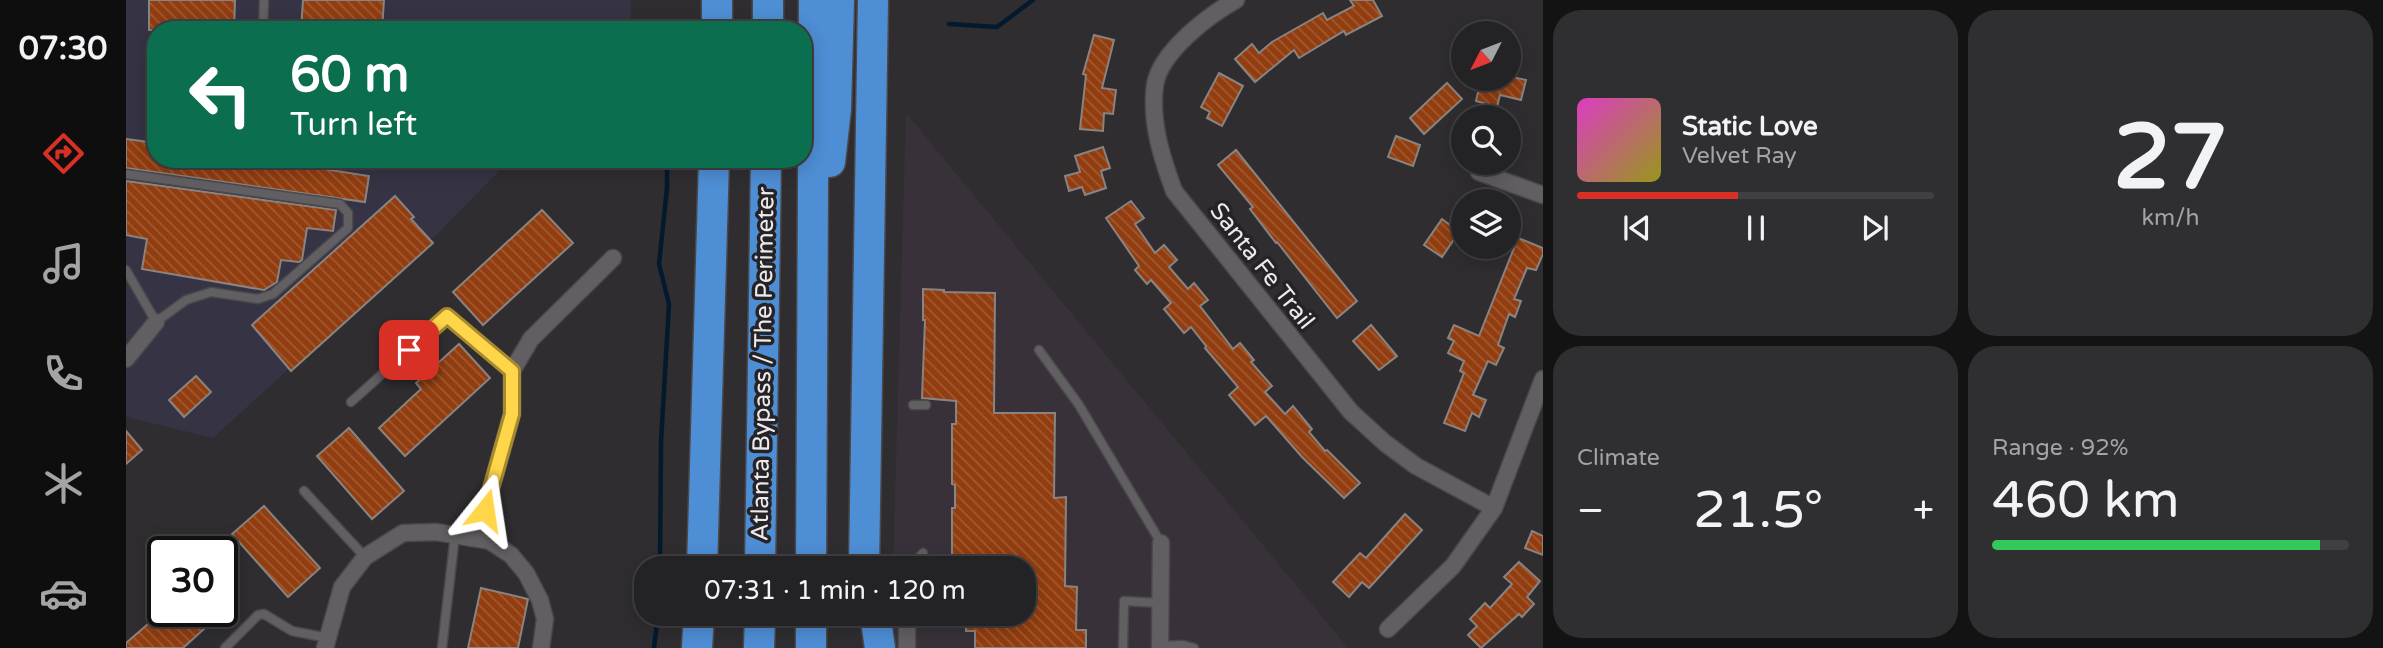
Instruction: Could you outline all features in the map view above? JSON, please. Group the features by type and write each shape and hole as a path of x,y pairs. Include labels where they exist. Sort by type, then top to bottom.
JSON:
{"highway":[{"path":"717,0 717,21"},
{"path":"768,0 768,21"},
{"name":"Atlanta Bypass / The Perimeter","path":"811,556 814,0"},
{"path":"812,343 836,109 839,0"},
{"path":"864,556 872,35 875,0"},
{"path":"872,120 889,0"},
{"path":"702,556 715,168"},
{"name":"Atlanta Bypass / The Perimeter","path":"760,556 766,168"},
{"path":"710,283 717,452 718,556"},
{"path":"697,648 698,626"},
{"path":"718,626 718,648"},
{"path":"759,648 760,626"},
{"path":"811,626 811,648"},
{"path":"864,626 864,648"},
{"path":"877,626 880,648"}],"street":[{"name":"Santa Fe Trail","path":"1236,0 1191,31 1169,57 1155,82 1154,113 1160,153 1174,191 1351,412 1385,443 1416,466 1494,508"},
{"path":"1487,175 1543,195"},
{"path":"463,536 485,510 512,414 512,371 531,339 613,258"},
{"path":"126,359 156,322"},
{"path":"1388,629 1452,566 1494,508 1543,379"},
{"path":"327,643 342,587 365,558 402,533 436,532 490,541 511,555 526,573 540,600 545,620 541,648"},
{"path":"1160,647 1161,543"},
{"path":"907,626 907,648"}],"lane":[{"path":"263,21 264,0"},
{"path":"126,174 340,204 348,213 348,228 273,294 258,299 211,292 186,300 156,322 126,270"},
{"path":"351,402 447,316 512,371"},
{"path":"1039,350 1079,405 1161,543"},
{"path":"913,405 926,405"},
{"path":"304,491 365,558"},
{"path":"442,648 463,536"},
{"path":"920,556 923,553"},
{"path":"1123,648 1124,601 1160,603"},
{"path":"225,648 258,615 264,614 292,631 327,643"},
{"path":"1160,647 1183,645 1194,648"}],"shaded area":[{"path":"126,0 631,0 630,21 147,21 147,168 502,168 436,235 213,438 126,417"},
{"path":"906,113 1348,648 890,648 891,626 1036,626 1036,556 893,556"}],"building":[{"path":"149,0 235,0 234,21 149,21"},
{"path":"303,0 384,0 383,21 302,21"},
{"path":"1350,0 1373,0 1382,16 1346,35 1344,31 1299,58 1294,50 1255,82 1235,59 1252,44 1259,53 1272,42 1323,13 1327,20 1354,6"},
{"path":"1094,35 1114,40 1102,88 1116,90 1113,114 1104,113 1103,131 1080,129 1086,75 1083,74"},
{"path":"1219,73 1243,86 1222,126 1207,118 1210,112 1201,107"},
{"path":"1521,79 1526,80 1521,100 1500,95 1498,105 1476,101 1478,91 1521,91"},
{"path":"1447,83 1451,91 1462,99 1455,105 1451,105 1451,109 1424,134 1410,118"},
{"path":"1396,136 1420,145 1413,166 1388,157"},
{"path":"126,139 147,142 147,168 318,168 369,176 365,202 126,168"},
{"path":"1103,147 1110,168 1101,171 1106,188 1085,195 1082,187 1069,191 1065,176 1080,172 1075,156"},
{"path":"1236,150 1357,301 1337,318 1276,243 1250,209 1253,207 1218,165"},
{"path":"126,181 336,210 333,231 307,228 302,260 281,260 277,282 264,290 142,269 147,239 126,235"},
{"path":"395,196 433,243 291,371 252,325"},
{"path":"1131,201 1144,218 1135,224 1155,253 1164,245 1177,260 1169,267 1188,289 1194,283 1208,300 1200,306 1233,349 1240,343 1254,360 1251,362 1272,386 1265,392 1285,414 1293,406 1312,429 1309,432 1325,451 1360,483 1344,498 1302,457 1266,416 1255,425 1229,395 1238,387 1191,327 1184,333 1164,309 1171,303 1151,280 1147,284 1135,270 1139,266 1106,218"},
{"path":"542,210 573,243 483,325 453,292"},
{"path":"1442,219 1451,226 1451,244 1442,257 1424,245"},
{"path":"1521,239 1543,248 1536,270 1527,268 1514,299 1521,301 1515,317 1509,314 1498,345 1504,348 1496,365 1488,361 1473,395 1486,400 1479,417 1472,413 1465,431 1444,423 1464,373 1460,371 1464,361 1448,353 1454,341 1448,338 1454,325 1479,336 1510,259 1521,259"},
{"path":"923,289 995,293 994,413 1055,413 1054,498 1066,497 1065,586 1077,587 1076,630 1086,630 1086,648 975,648 975,631 966,631 966,626 1036,626 1036,556 952,556 955,485 952,484 952,424 956,424 956,401 922,398"},
{"path":"1371,325 1397,356 1379,370 1353,341"},
{"path":"459,344 490,378 405,456 379,428 421,389 416,383"},
{"path":"196,376 211,392 184,417 169,400"},
{"path":"349,428 404,491 372,519 317,456"},
{"path":"126,431 142,450 126,464"},
{"path":"264,506 320,568 288,597 238,541 238,536 232,534"},
{"path":"1405,514 1422,530 1369,588 1362,582 1349,597 1333,582 1360,553 1366,558"},
{"path":"1532,531 1543,536 1543,555 1525,548"},
{"path":"1519,562 1540,581 1527,597 1534,604 1522,617 1519,614 1481,648 1468,635 1477,626 1470,619 1485,603 1490,608 1512,584 1504,577"},
{"path":"481,588 528,599 518,648 468,648"},
{"path":"147,625 147,627 206,627 183,648 126,648 126,643"}],"waterway":[{"path":"949,24 997,27 1033,0"},
{"path":"660,556 661,442 669,304 659,264 667,168"},
{"path":"654,648 657,626"}],"route":[{"path":"409,350 447,316 512,371 512,414 485,510"}]}
